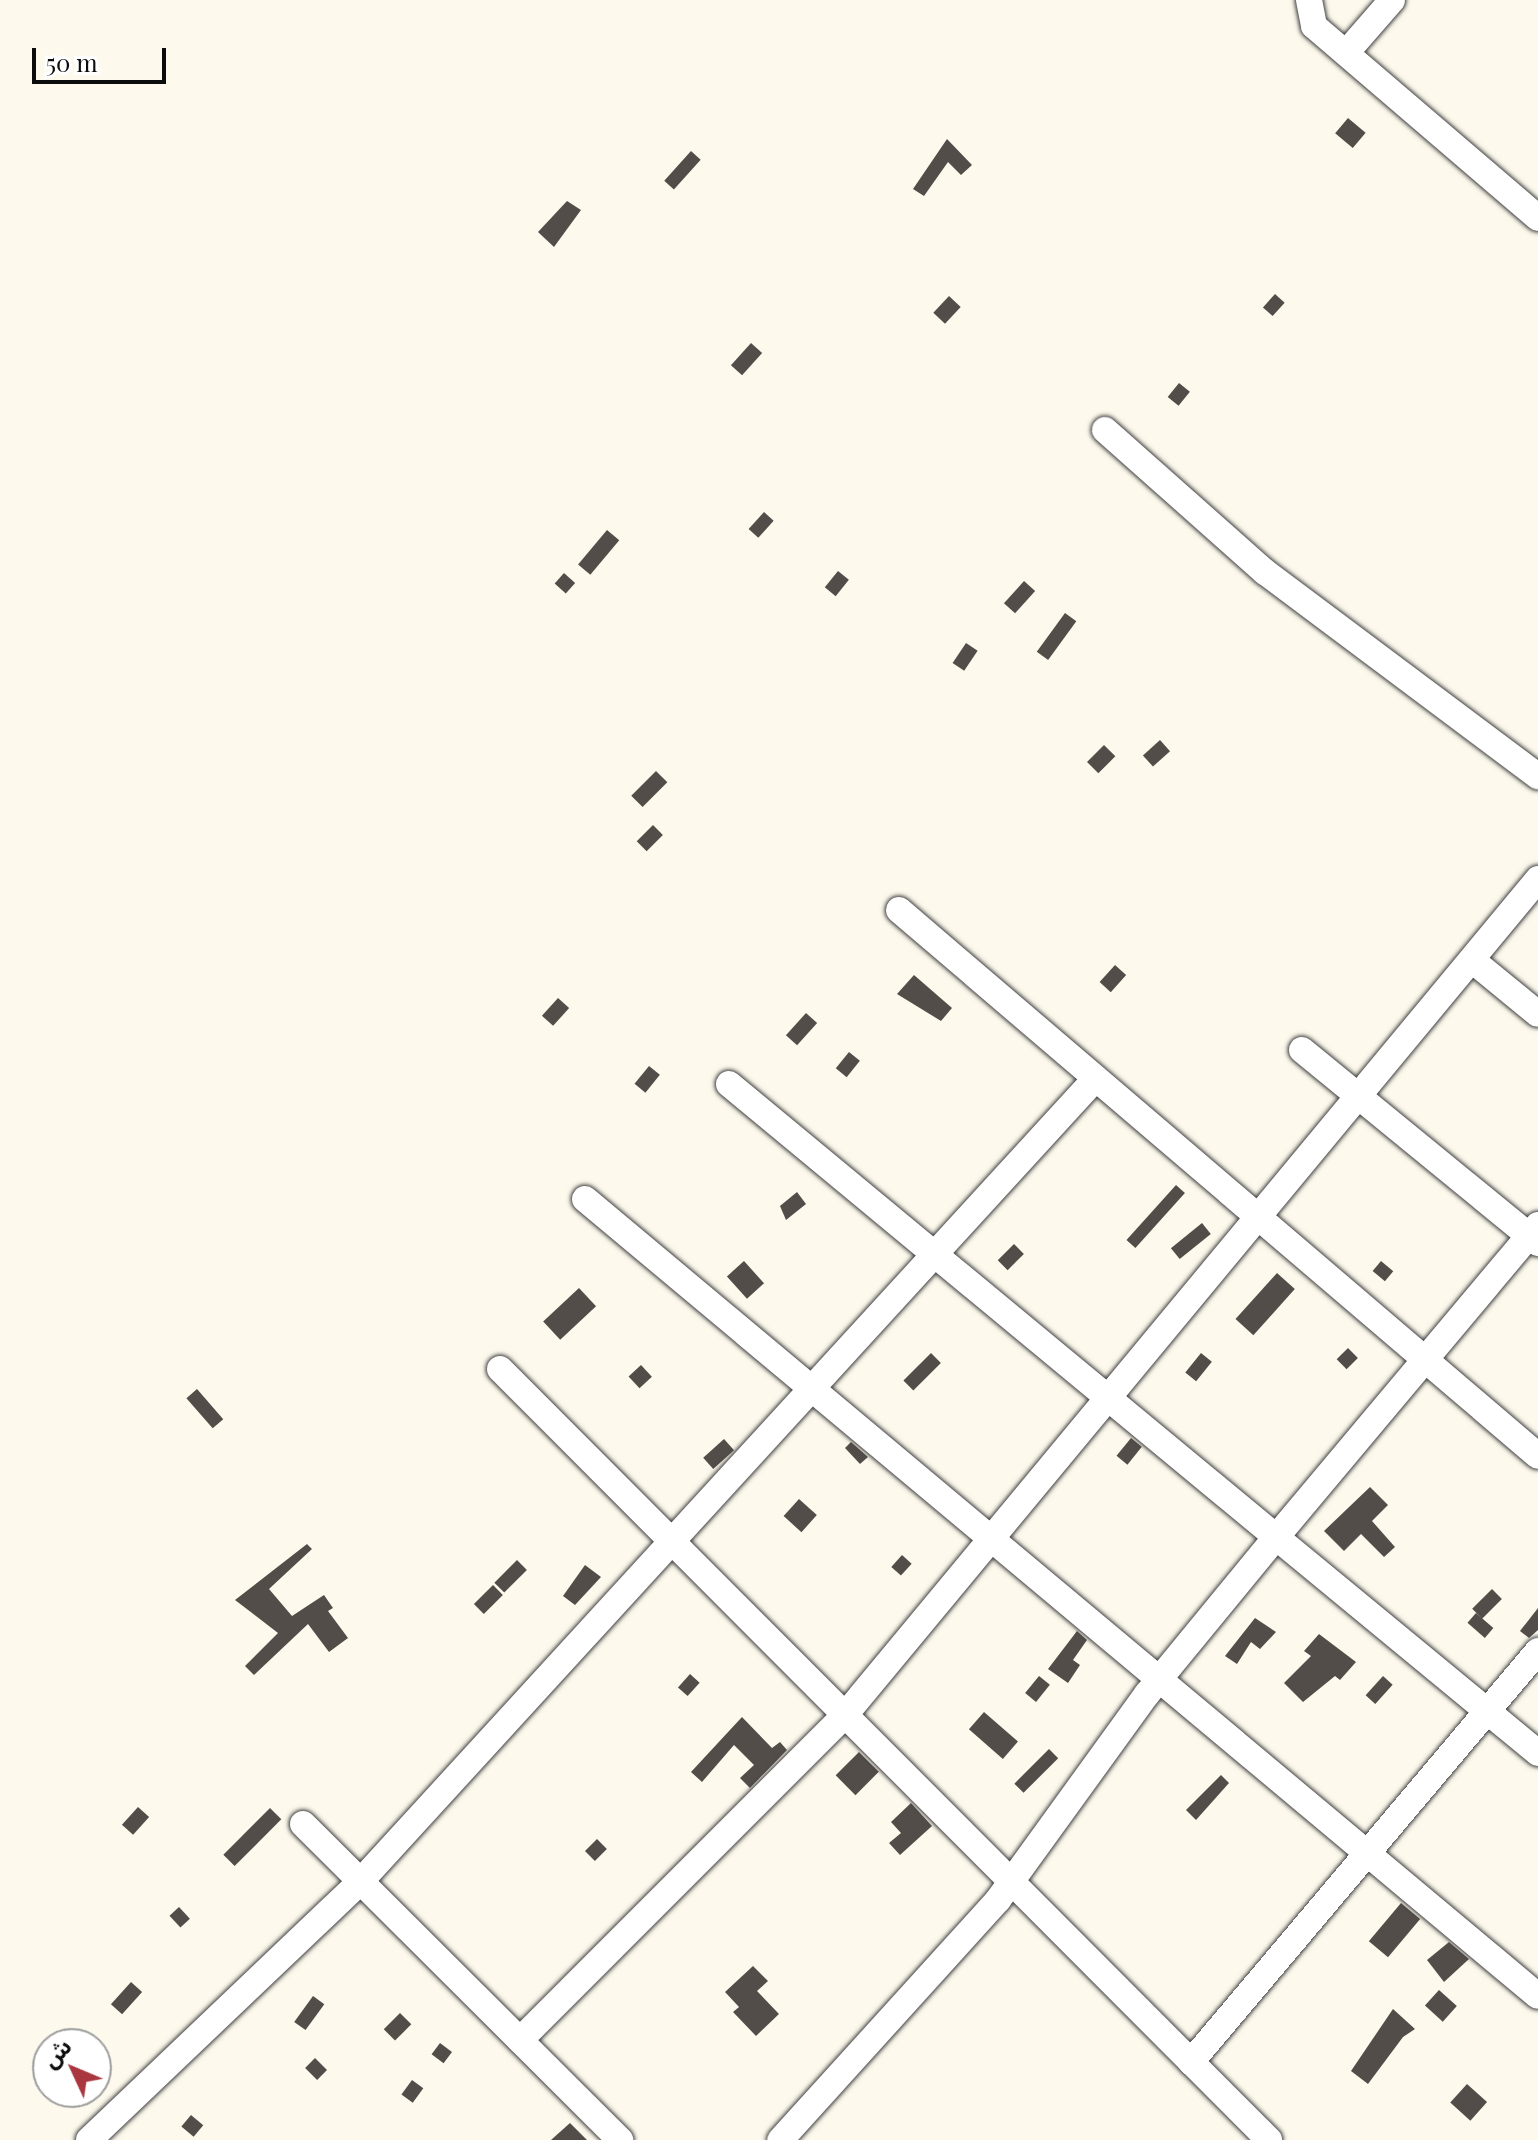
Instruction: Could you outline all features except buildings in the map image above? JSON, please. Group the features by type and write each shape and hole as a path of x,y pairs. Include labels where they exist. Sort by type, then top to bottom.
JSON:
{"street":[{"path":"1309,0 1314,26 1538,218"},
{"path":"1346,53 1392,0"},
{"path":"1105,430 1265,572 1538,776"},
{"path":"520,2040 845,1715 1105,1396 1360,1097 1538,879"},
{"path":"899,910 1538,1456"},
{"path":"1472,960 1538,1014"},
{"path":"780,2140 1011,1882 1159,1680 1424,1361 1535,1235 1302,1050"},
{"path":"89,2140 360,1882 1095,1079"},
{"path":"729,1084 1538,1753"},
{"path":"585,1199 1538,1996"},
{"path":"500,1369 1269,2140"},
{"path":"1191,2062 1538,1651"},
{"path":"303,1824 620,2140"}]}
